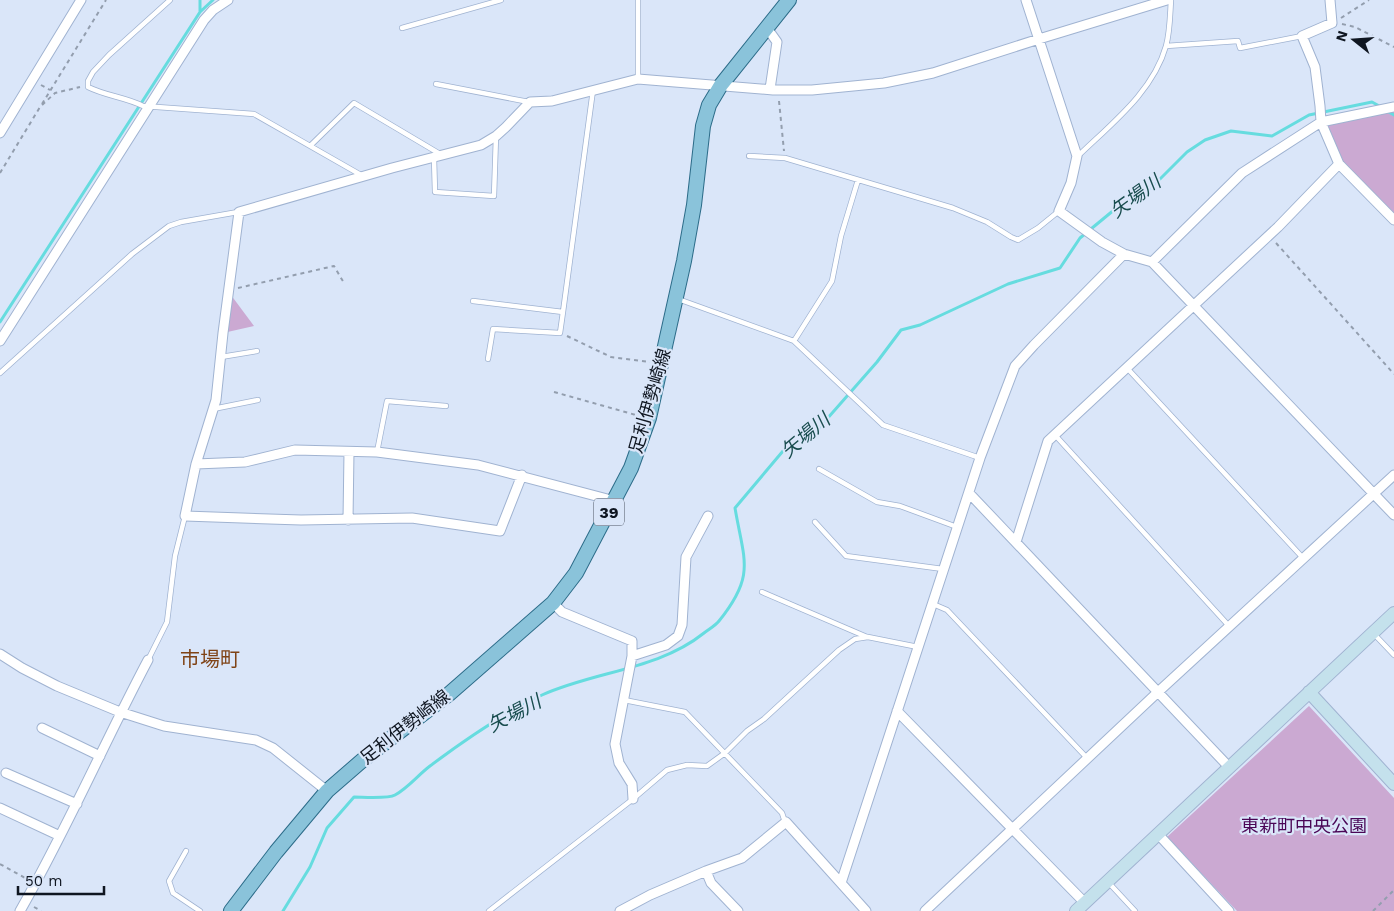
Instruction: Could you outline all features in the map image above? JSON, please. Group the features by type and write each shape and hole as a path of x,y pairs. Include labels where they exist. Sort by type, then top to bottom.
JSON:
{"main road":[{"name":"足利伊勢崎線","path":"231,911 276,852 327,791 365,758 449,694 553,603 576,572 631,468 649,418 676,298 694,205 704,126 709,105 720,85 767,28 786,1"}],"street":[{"path":"0,133 81,0"},
{"path":"0,341 204,20 213,10 228,0"},
{"path":"1026,0 1077,156 1071,183 1059,211 1102,242 1124,254 1152,262 1394,515"},
{"path":"522,475 500,531 412,518 301,520 185,516 196,464 216,400 228,291 240,212 363,176 481,145 496,136 530,102 552,101 638,79 774,90 812,90 884,83 934,73 1167,0"},
{"path":"1330,0 1332,23 1302,36 1315,67 1320,122 1340,164 1394,220"},
{"path":"767,28 777,42 774,90"},
{"path":"1152,262 1242,173 1320,122 1394,107"},
{"path":"1016,542 1048,441 1269,236 1340,164"},
{"path":"841,884 980,458 1015,366 1124,254"},
{"path":"196,464 245,462 295,450 376,452 478,465 522,475 615,501"},
{"path":"348,520 349,452"},
{"path":"925,911 1087,758 1394,475"},
{"path":"969,493 1230,767"},
{"path":"632,656 666,644 678,636 682,625 686,557 708,516"},
{"path":"553,603 562,612 632,641 632,656 615,744 619,763 632,784 634,799"},
{"path":"898,711 1013,828 1081,907 1394,613"},
{"path":"0,654 57,686 120,712 164,726 256,740 273,748 327,791"},
{"path":"20,911 77,804 120,712 148,660"},
{"path":"1309,692 1394,784"},
{"path":"42,728 100,756"},
{"path":"6,773 77,804"},
{"path":"0,808 60,836"},
{"path":"620,911 650,895 742,858 786,822 866,911"},
{"path":"1158,834 1229,911"},
{"path":"706,871 711,883 738,911"}],"lane":[{"path":"170,0 103,61 93,72 88,81 88,88 130,99 142,106 148,107 254,114 363,176"},
{"path":"402,28 500,0"},
{"path":"638,0 638,79"},
{"path":"1077,156 1124,112 1151,79 1166,46 1171,0"},
{"path":"1166,46 1238,41 1240,48 1302,36"},
{"path":"436,84 530,102"},
{"path":"488,359 493,329 560,333 593,90"},
{"path":"310,146 354,103 438,157 435,192 494,196 496,136"},
{"path":"749,156 785,158 953,208 987,222 1011,238 1018,240 1038,228 1059,211"},
{"path":"794,341 832,280 841,236 858,180"},
{"path":"0,373 132,254 169,226 181,222 240,212"},
{"path":"676,298 794,341 883,425 980,458"},
{"path":"473,301 564,312"},
{"path":"220,357 257,351"},
{"path":"1126,368 1303,558"},
{"path":"213,409 258,400"},
{"path":"376,452 387,401 446,406"},
{"path":"1054,435 1229,626"},
{"path":"819,469 877,502 900,506 958,528"},
{"path":"148,660 167,622 175,556 185,516"},
{"path":"815,522 846,556 944,570"},
{"path":"762,592 868,637 918,647"},
{"path":"933,604 947,610 1087,758"},
{"path":"1373,633 1394,655"},
{"path":"490,911 634,799 667,770 687,764 707,766 764,719 839,650 855,639 868,637"},
{"path":"623,700 685,712 782,813 786,822"},
{"path":"186,851 168,881 173,893 200,911"},
{"path":"1108,882 1135,911"}],"path":[{"path":"0,173 106,0"},
{"path":"1332,23 1369,0"},
{"path":"1332,23 1356,27 1394,47"},
{"path":"36,83 50,90"},
{"path":"40,107 55,92 77,87 88,88"},
{"path":"774,90 785,158"},
{"path":"1269,236 1394,374"},
{"path":"228,291 334,266 344,282"},
{"path":"560,333 611,357 662,363"},
{"path":"554,392 649,418"},
{"path":"0,864 36,884"},
{"path":"1373,911 1393,892"}],"green space":[{"path":"1394,107 1394,220 1339,164 1321,122"},
{"path":"228,291 254,326 223,333"},
{"name":"東新町中央公園","path":"1309,706 1394,798 1394,911 1237,911 1167,837"}],"waterway":[{"path":"200,0 200,11"},
{"path":"0,322 200,12 213,0"},
{"name":"矢場川","path":"283,911 310,867 327,828 354,797 395,795 457,746 527,702 562,687 647,663 667,655 686,645 717,623 731,605 743,579 744,555 735,508 783,451 819,428 877,362 901,330 920,325 1008,284 1060,268 1080,238 1120,205 1150,189 1187,152 1205,140 1231,131 1272,136 1309,115 1372,102 1381,107"},
{"name":"矢場川","path":"1387,111 1394,115"}],"district":[{"name":"市場町","path":"210,659"}]}
